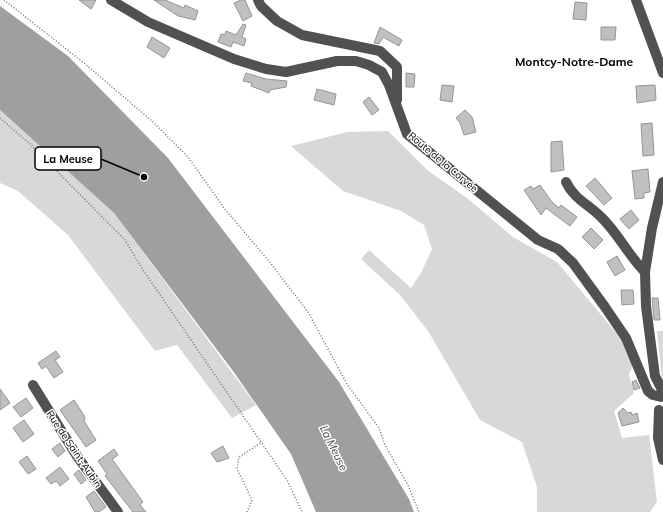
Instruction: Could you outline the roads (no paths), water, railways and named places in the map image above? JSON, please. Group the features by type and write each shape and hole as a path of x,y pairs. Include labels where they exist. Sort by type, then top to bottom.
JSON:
{"street":[{"name":"Route de la Corvée","path":"111,0 148,22 234,59 266,69 286,72 337,61 356,62 382,72 389,85 407,134 538,240 558,249 573,263 626,338 648,390 653,395 662,395"},
{"path":"258,0 261,6 277,21 302,35 380,51 397,67 397,110"},
{"path":"636,0 663,73"},
{"path":"566,182 571,193 601,216 619,238 632,259 645,272"},
{"path":"662,452 657,428 661,413 658,403 662,395 655,376 646,306 645,272 652,228 663,182"},
{"name":"Rue de Saint-Aubin","path":"32,385 77,456 118,512"}],"water":[{"path":"0,6 68,56 168,158 339,382 409,499 414,512 316,512 291,454 233,371 114,213 0,110"}],"place":[{"name":"La Meuse","path":"144,177"}],"district":[{"name":"Montcy-Notre-Dame","path":"574,61"}]}
